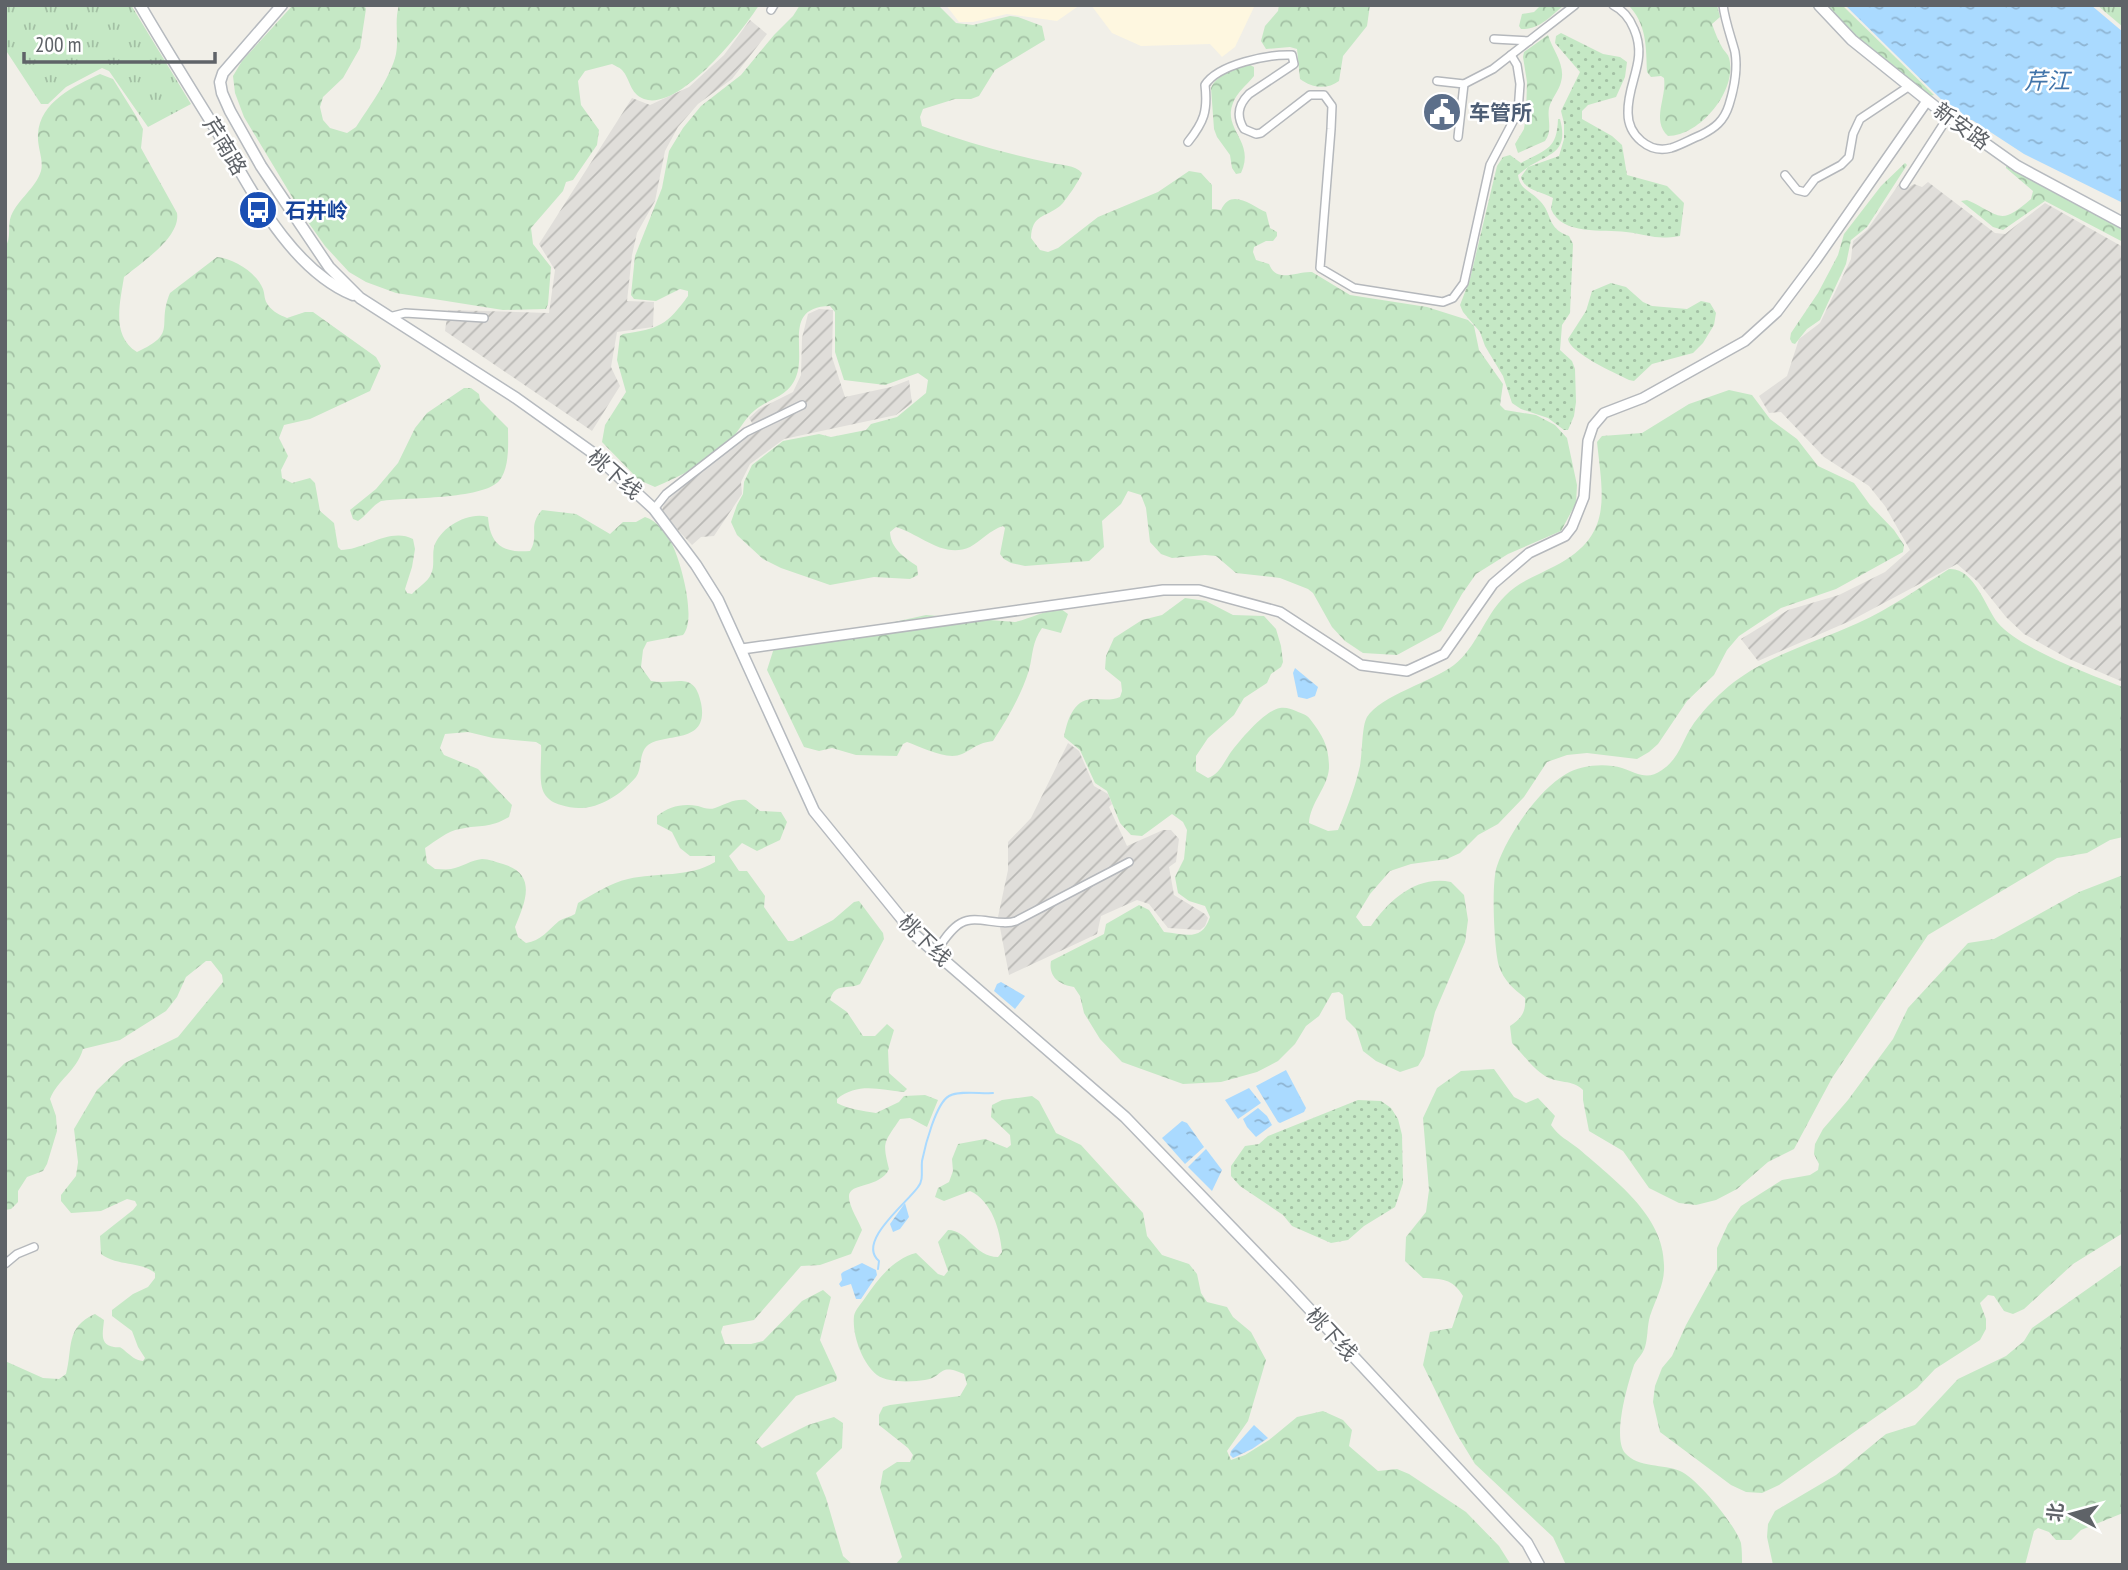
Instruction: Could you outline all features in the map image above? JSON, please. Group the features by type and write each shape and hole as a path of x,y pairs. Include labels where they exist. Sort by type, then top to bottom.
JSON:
{"main road":[{"name":"芹南路","path":"140,5 251,189 292,248 332,284 360,298"},
{"path":"282,5 223,73 220,82 222,93 261,166 307,238 329,267 360,298"},
{"name":"新安路","path":"1819,5 1852,40 1948,117 2017,166 2123,223"},
{"name":"桃下线","path":"360,298 516,398 585,447 654,509 711,588 814,811 915,935 1125,1117 1287,1285 1527,1543 1539,1565"}],"street":[{"path":"1437,81 1464,84 1493,69 1575,5"},
{"path":"1613,5 1626,15 1639,41 1639,60 1629,102 1629,124 1639,140 1646,145 1670,149 1713,129 1727,113 1734,87 1735,56 1723,5"},
{"path":"1494,39 1529,41"},
{"path":"1188,142 1201,126 1206,99 1205,85 1210,78 1249,61 1293,55 1294,64 1249,94 1242,101 1239,114 1244,130 1256,134 1261,133 1310,95 1324,95 1329,100 1332,106 1331,129 1320,268 1354,288 1443,302 1453,298 1464,284 1490,165 1518,112 1520,84 1517,65 1511,55"},
{"path":"1458,137 1464,84"},
{"path":"1785,175 1797,190 1805,192 1815,179 1841,165 1849,157 1853,134 1860,119 1908,87"},
{"path":"741,649 1163,590 1199,590 1280,612 1361,665 1407,671 1444,654 1493,584 1529,553 1565,536 1572,527 1584,497 1588,441 1593,426 1604,413 1643,398 1734,348 1777,312 1927,101"},
{"path":"1904,185 1948,117"},
{"path":"389,317 405,313 484,318"},
{"path":"654,509 666,494 746,432 802,405"},
{"path":"935,953 962,922 1016,921 1129,862"},
{"path":"5,1264 17,1254 34,1247"}],"shaded area":[{"path":"946,5 1080,5 1057,21 1007,14 973,22 959,22"},
{"path":"1091,5 1255,5 1235,47 1222,57 1210,44 1141,46 1112,33"},
{"path":"750,20 767,34 732,79 698,104 678,127 665,151 655,201 637,233 627,301 654,302 653,327 617,332 611,367 620,386 592,431 445,331 448,310 549,313 555,270 539,244 632,98 650,105 689,87 724,55"},
{"path":"1928,182 1995,233 2005,234 2045,203 2123,247 2123,682 2067,658 2024,634 2006,617 1978,582 1957,564 1850,621 1758,661 1741,639 1788,610 1839,595 1885,572 1910,550 1885,506 1869,486 1824,457 1781,412 1769,413 1759,396 1787,376 1799,339 1820,323 1851,259 1853,241 1867,230 1899,184 1906,189 1914,184 1922,187"},
{"path":"819,309 833,310 832,357 845,397 891,387 909,380 912,403 896,415 784,439 750,464 741,482 742,494 714,536 701,537 692,545 661,512 665,502 754,426 749,418 759,409 793,392 801,375 802,338 808,314"},
{"path":"1068,743 1079,751 1094,786 1108,794 1112,804 1109,807 1127,846 1163,830 1171,830 1179,839 1176,862 1169,867 1174,895 1208,918 1200,930 1168,928 1149,904 1137,900 1101,916 1097,934 1009,975 998,917 1008,870 1008,842 1031,818"}],"green space":[{"path":"5,5 131,5 191,104 148,127 109,71 102,68 66,87 48,104 41,104 5,49"},
{"path":"293,5 364,5 366,9 360,48 343,78 323,97 320,107 323,120 330,128 347,133 356,127 385,82 393,63 397,48 399,5 759,5 709,67 692,82 658,100 639,96 622,70 612,64 585,71 578,81 581,105 599,130 597,145 573,180 566,182 563,191 531,228 533,244 551,267 548,304 546,309 503,310 396,293 366,282 349,272 325,246 303,215 244,117 235,93 233,76 242,61"},
{"path":"800,5 938,5 956,23 973,25 1010,16 1042,26 1045,40 995,70 979,96 955,99 923,109 920,117 922,126 938,132 1002,152 1072,167 1082,173 1062,204 1037,220 1034,225 1031,238 1040,250 1048,252 1058,248 1098,217 1158,192 1189,171 1201,173 1212,185 1212,209 1221,210 1225,203 1236,199 1266,212 1270,228 1277,232 1277,236 1273,241 1266,241 1254,247 1253,252 1256,260 1269,264 1277,274 1312,272 1350,295 1427,307 1468,320 1474,326 1479,350 1503,384 1500,405 1505,410 1536,415 1555,425 1567,438 1577,485 1576,503 1561,531 1508,554 1476,574 1441,631 1397,655 1363,653 1345,641 1332,627 1308,589 1280,578 1236,573 1216,556 1172,558 1161,554 1150,542 1146,508 1141,495 1128,491 1121,504 1102,521 1104,547 1089,561 1025,566 1011,563 1000,554 1005,528 1003,526 970,547 960,550 941,548 896,527 890,532 893,543 899,552 917,566 918,575 910,579 874,577 830,585 763,559 737,535 731,522 752,465 783,441 819,434 831,437 866,430 871,424 897,417 926,393 928,380 918,373 885,385 844,380 835,352 835,312 830,306 815,308 806,314 801,322 799,367 793,384 788,389 755,410 728,443 703,463 655,487 639,480 602,442 605,425 626,392 617,360 620,336 661,324 688,296 688,291 680,289 656,301 634,299 631,295 635,256 662,188 669,151 701,106 741,75"},
{"path":"1279,5 1370,5 1367,26 1343,56 1339,81 1325,87 1309,84 1300,79 1297,49 1266,49 1261,41 1265,26 1278,11"},
{"path":"1541,5 1564,5 1539,25 1521,29 1519,26 1522,14 1534,12"},
{"path":"1628,5 1717,5 1720,17 1712,24 1729,58 1728,84 1714,109 1704,120 1680,134 1668,136 1663,130 1660,116 1664,78 1651,77 1647,72 1642,28"},
{"path":"1823,5 1842,5 1934,95 1930,96 1850,33"},
{"path":"2097,5 2123,5 2123,27"},
{"path":"1561,33 1603,54 1620,57 1627,62 1625,77 1616,97 1588,105 1582,111 1582,119 1622,145 1627,175 1667,186 1684,203 1680,236 1658,237 1584,230 1564,224 1556,218 1551,209 1553,198 1529,188 1523,182 1521,177 1528,167 1559,156 1564,139 1561,111 1580,72 1555,43 1556,36"},
{"path":"1548,35 1562,70 1560,85 1549,108 1549,133 1545,141 1518,153 1515,144 1524,129 1526,115 1524,52"},
{"path":"1250,65 1254,67 1254,76 1237,95 1231,112 1245,153 1241,173 1236,174 1230,155 1214,129 1211,88 1222,75"},
{"path":"100,74 113,79 136,116 143,129 141,148 177,213 177,222 166,240 124,277 119,318 123,337 129,345 137,352 158,339 164,328 170,293 217,257 250,272 260,283 272,310 287,318 313,312 376,357 381,366 370,391 310,419 284,425 279,438 288,456 281,470 282,478 292,483 310,478 315,483 320,511 334,523 338,547 341,550 386,537 404,536 413,539 415,549 405,589 412,594 431,574 434,547 442,533 456,522 472,516 488,517 495,541 505,549 521,551 530,551 534,540 535,521 542,510 576,514 610,534 623,522 636,522 645,517 654,521 664,532 676,552 688,604 687,628 683,635 647,642 641,667 651,681 682,681 694,686 701,703 702,717 698,726 683,736 653,742 642,754 638,774 629,785 602,803 582,808 558,804 546,795 541,783 541,745 536,742 493,738 468,732 445,734 440,748 444,755 478,769 512,805 509,817 502,821 455,830 437,839 425,848 427,863 435,869 447,869 485,859 514,869 525,882 525,899 515,927 518,937 526,943 540,938 559,921 575,914 578,903 615,883 695,870 715,862 715,856 690,856 680,848 672,832 657,824 657,816 682,805 711,809 746,800 760,811 781,812 787,822 780,840 757,851 742,843 729,856 739,871 747,871 765,896 764,907 788,941 793,941 833,920 854,902 859,901 883,933 884,939 860,984 835,991 830,1000 847,1012 863,1036 875,1036 887,1024 894,1030 888,1050 889,1073 907,1089 904,1092 853,1090 837,1099 837,1103 876,1113 899,1102 904,1096 925,1095 938,1100 927,1127 910,1118 900,1119 886,1142 889,1169 885,1175 850,1192 851,1205 862,1230 851,1254 820,1265 801,1266 754,1320 723,1326 721,1332 725,1344 763,1341 802,1301 823,1290 831,1297 820,1340 837,1377 836,1381 796,1396 756,1442 762,1448 808,1425 834,1417 843,1423 842,1448 816,1473 843,1556 853,1565 5,1565 5,1361 43,1378 59,1379 66,1374 74,1332 85,1319 95,1314 104,1320 103,1337 106,1344 120,1348 138,1360 143,1361 145,1358 132,1331 112,1316 112,1310 133,1294 148,1287 155,1278 155,1273 101,1254 100,1236 137,1205 135,1201 127,1199 101,1211 71,1213 61,1201 61,1195 76,1176 78,1162 74,1129 97,1090 125,1063 178,1037 223,982 222,975 211,961 206,961 186,977 177,997 166,1011 120,1040 83,1049 76,1064 50,1099 56,1116 57,1131 47,1164 43,1171 27,1177 18,1191 18,1202 11,1209 5,1210 5,247 11,216 41,171 38,134 45,113 60,96"},
{"path":"1560,119 1560,145 1550,155 1518,175 1521,184 1540,201 1553,225 1569,236 1573,244 1570,313 1562,325 1560,350 1572,361 1575,369 1576,402 1568,430 1548,418 1512,403 1503,376 1480,332 1460,305 1470,279 1497,166 1503,157 1510,155 1521,163 1543,151 1552,143"},
{"path":"1905,163 1907,165 1867,227 1851,240 1846,264 1820,320 1807,329 1795,344 1792,343 1791,333 1818,293 1838,255 1844,234 1881,186"},
{"path":"2006,165 2123,226 2123,242 2045,201 2003,230 1993,227 1961,201 1967,200 2000,216 2006,216 2020,208 2031,199 2033,191 2006,168"},
{"path":"1611,283 1626,287 1652,306 1687,309 1701,301 1710,303 1716,313 1714,325 1693,353 1652,364 1634,381 1629,380 1584,356 1568,339 1586,311 1592,291"},
{"path":"464,388 471,388 479,394 480,400 508,428 507,462 499,481 477,492 461,495 381,501 358,521 353,519 350,510 376,489 398,463 415,428 427,413"},
{"path":"1729,390 1752,395 1770,419 1797,439 1818,466 1854,483 1894,530 1904,545 1903,552 1836,589 1781,608 1739,636 1727,650 1714,675 1687,701 1658,744 1649,752 1637,759 1587,753 1567,755 1547,762 1524,797 1498,824 1478,835 1460,853 1447,859 1411,864 1390,871 1370,894 1356,917 1363,926 1371,926 1386,907 1415,886 1439,881 1451,882 1464,895 1468,920 1465,942 1435,1012 1424,1056 1418,1066 1400,1072 1376,1061 1363,1051 1356,1029 1346,1019 1343,995 1339,992 1332,993 1319,1016 1306,1026 1295,1044 1278,1061 1257,1072 1221,1082 1183,1084 1122,1062 1100,1039 1084,1013 1080,996 1074,987 1053,976 1051,961 1104,934 1106,924 1139,905 1149,910 1164,932 1192,935 1207,925 1210,917 1205,906 1189,901 1178,893 1175,877 1184,859 1187,830 1183,822 1172,814 1142,836 1131,835 1120,823 1107,791 1095,783 1080,750 1064,737 1069,718 1080,703 1085,700 1120,697 1121,682 1105,669 1106,656 1114,638 1142,620 1162,615 1185,598 1206,601 1233,615 1264,616 1276,629 1281,646 1281,667 1271,674 1267,683 1244,698 1234,715 1208,738 1196,756 1196,771 1208,778 1212,776 1245,735 1267,714 1280,708 1296,711 1308,717 1318,731 1329,760 1326,782 1312,809 1309,823 1328,831 1338,830 1359,770 1367,717 1383,702 1454,665 1469,650 1491,613 1510,591 1574,554 1587,542 1600,514 1602,498 1597,442 1602,436 1642,433 1689,404"},
{"path":"1949,569 1958,570 1972,581 1998,623 2022,642 2056,660 2123,687 2123,837 2110,840 2087,853 2057,858 1928,935 1832,1078 1794,1149 1768,1162 1737,1189 1716,1200 1696,1205 1679,1203 1649,1188 1623,1151 1589,1131 1583,1090 1574,1084 1545,1076 1512,1043 1510,1026 1522,1014 1525,998 1506,980 1497,958 1494,886 1502,854 1534,802 1555,781 1578,769 1601,765 1616,766 1642,775 1657,773 1673,760 1703,712 1748,672 1870,617"},
{"path":"1061,609 1068,614 1061,633 1042,628 1022,689 993,741 980,744 956,756 942,755 907,742 897,756 856,755 832,748 819,751 804,747 767,670 774,648 873,635 890,623 926,615 1015,622"},
{"path":"2123,875 2123,1233 2073,1264 2024,1309 2013,1314 2004,1311 1994,1296 1988,1295 1980,1303 1986,1319 1986,1329 1980,1340 1935,1369 1917,1388 1779,1485 1762,1493 1746,1492 1731,1485 1660,1432 1653,1402 1655,1386 1662,1368 1672,1356 1717,1269 1717,1248 1728,1224 1741,1206 1782,1180 1810,1175 1818,1170 1819,1164 1814,1154 1815,1144 1823,1129 1893,1039 1908,1008 1968,943 1994,939 2079,892"},
{"path":"1494,1069 1514,1097 1526,1103 1538,1098 1555,1116 1551,1125 1554,1129 1621,1186 1646,1214 1656,1230 1662,1247 1663,1278 1650,1316 1645,1347 1634,1365 1625,1397 1621,1445 1630,1458 1680,1471 1696,1483 1715,1503 1738,1535 1742,1565 1566,1565 1553,1537 1475,1464 1456,1433 1423,1365 1430,1332 1452,1328 1463,1296 1451,1283 1441,1279 1423,1278 1405,1261 1406,1237 1426,1212 1429,1190 1423,1118 1437,1088 1461,1071"},
{"path":"1032,1096 1039,1101 1056,1133 1081,1145 1143,1213 1147,1236 1162,1255 1189,1264 1197,1274 1201,1293 1207,1302 1227,1307 1233,1317 1251,1332 1266,1360 1248,1421 1227,1451 1231,1460 1269,1440 1297,1417 1323,1411 1343,1420 1352,1430 1349,1446 1378,1471 1397,1469 1409,1474 1466,1512 1499,1546 1511,1565 895,1565 902,1557 880,1488 883,1471 897,1462 910,1462 913,1455 879,1425 879,1415 883,1407 890,1405 960,1396 967,1384 964,1374 950,1369 925,1380 914,1381 894,1381 877,1375 859,1348 855,1332 855,1314 881,1277 893,1265 908,1256 916,1253 938,1274 944,1276 948,1271 938,1242 948,1230 961,1234 983,1253 998,1257 1002,1252 994,1217 978,1196 970,1191 944,1201 935,1197 938,1188 949,1182 953,1171 952,1159 958,1144 985,1139 1007,1148 1011,1145 1010,1135 991,1117 992,1105 1002,1100"},
{"path":"1358,1100 1381,1101 1391,1108 1398,1119 1402,1135 1403,1183 1395,1207 1364,1226 1348,1240 1331,1243 1292,1226 1283,1215 1240,1186 1231,1176 1231,1166 1245,1146 1259,1144 1268,1136"},
{"path":"2123,1264 2123,1513 2081,1530 2071,1540 2056,1540 2049,1532 2038,1528 2034,1531 2025,1565 1773,1565 1767,1537 1768,1524 1775,1511 1836,1475 1886,1434 1915,1425 1958,1379 2006,1356 2024,1341 2032,1328"}],"water":[{"name":"芹江","path":"1845,5 2091,5 2123,32 2123,203 2024,154 1972,120 1965,120 1961,112 1946,104"},
{"path":"1295,668 1318,687 1315,696 1307,699 1298,697 1293,673"},
{"path":"1001,982 1025,996 1015,1009 994,991"},
{"path":"1286,1070 1306,1108 1304,1112 1280,1123 1256,1086"},
{"path":"1249,1088 1261,1103 1238,1119 1225,1100"},
{"path":"1258,1108 1272,1125 1256,1137 1243,1119"},
{"path":"1182,1121 1187,1123 1204,1147 1185,1164 1162,1138"},
{"path":"1206,1149 1222,1170 1212,1191 1188,1167"},
{"path":"905,1203 909,1217 900,1229 893,1232 890,1224"},
{"path":"862,1263 876,1270 877,1275 861,1299 856,1299 851,1284 841,1287 839,1284 843,1272"},
{"path":"1254,1425 1268,1438 1233,1458 1231,1451"}],"waterway":[{"path":"878,1269 879,1261 874,1253 878,1233 920,1184 926,1146 944,1100 954,1094 993,1093"}],"place":[{"name":"车管所","path":"1442,112"},
{"name":"石井岭","path":"258,210"}]}
